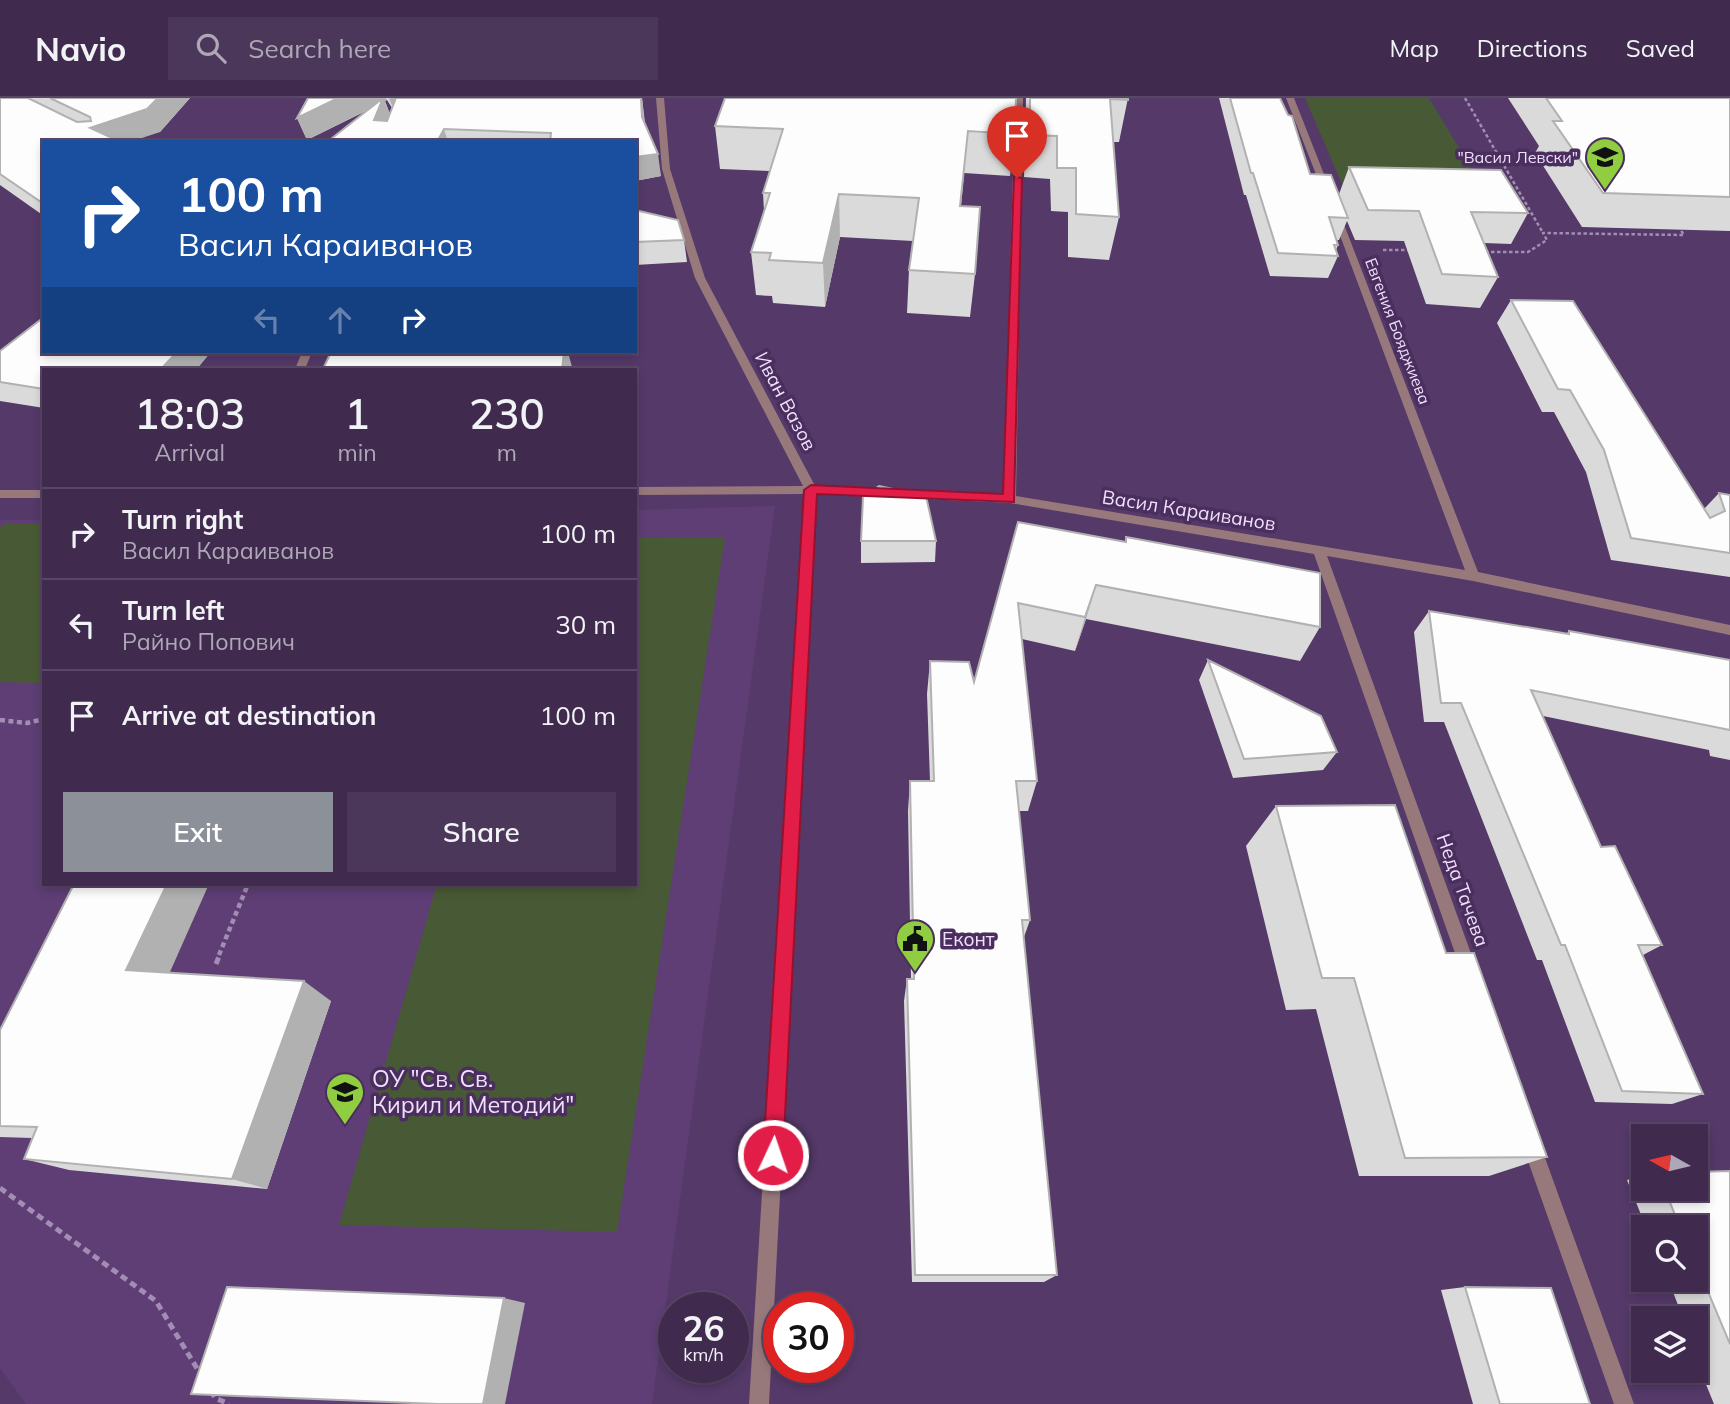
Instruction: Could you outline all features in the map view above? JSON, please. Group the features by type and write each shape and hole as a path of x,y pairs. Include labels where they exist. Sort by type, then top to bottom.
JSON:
{"street":[{"name":"Иван Вазов","path":"660,98 666,169 700,278 811,490"},
{"path":"1010,499 1019,98"},
{"name":"Евгения Бояджиева","path":"1290,98 1351,250 1473,576"},
{"name":"Васил Караиванов","path":"637,491 811,490 1010,499 1473,576 1730,629"},
{"path":"759,1404 811,490"},
{"path":"0,494 42,494"},
{"name":"Неда Тачева","path":"1318,549 1473,983"},
{"path":"1525,1128 1624,1404"}],"path":[{"path":"1465,98 1546,240 1528,252 1474,251"},
{"path":"1543,233 1684,235 1677,224"},
{"path":"1351,250 1419,251"},
{"path":"0,720 27,723 42,719"},
{"path":"216,964 247,886"},
{"path":"0,1188 156,1301 215,1398 229,1404"}],"shaded area":[{"name":"ОУ \"Св. Св. Кирил и Методий\"","path":"775,506 667,1292 658,1292 658,1360 652,1404 26,1404 0,1368 0,520 42,520 42,886 637,886 637,510"}],"green space":[{"path":"1305,98 1429,98 1483,188 1342,184"},
{"path":"4,523 42,524 42,683 0,682 0,528"},
{"path":"725,537 617,1232 339,1225 436,886 637,886 637,538"}],"building":[{"path":"0,98 28,98 77,122 91,121 90,117 50,98 158,98 147,109 90,128 117,140 42,140 42,203 0,174"},
{"path":"308,98 338,98 297,118"},
{"path":"383,98 374,120 387,121 396,98 641,98 642,117 658,154 637,157 637,140 550,140 551,133 444,129 438,140 330,140"},
{"path":"725,98 1016,98 1015,134 968,131 960,206 980,207 975,274 909,270 919,198 839,194 823,263 769,260 771,253 751,252 770,193 763,193 783,129 715,126"},
{"path":"1030,98 1128,98 1110,99 1119,217 1076,214 1076,168 1057,168 1057,136 1030,135"},
{"path":"1230,98 1280,98 1288,115 1292,116 1310,174 1331,175 1348,218 1329,217 1338,245 1334,245 1338,256 1278,253 1251,173"},
{"path":"1546,98 1730,98 1730,197 1603,193 1553,121 1562,121"},
{"path":"1349,167 1501,170 1528,213 1471,212 1498,277 1442,274 1419,211 1368,210"},
{"path":"637,210 678,220 684,240 637,242"},
{"path":"1511,300 1573,301 1710,518 1725,511 1719,493 1730,495 1730,553 1631,538 1604,450 1570,390 1558,389"},
{"path":"42,319 42,354 175,354 162,368 42,368 42,389 0,382 0,351"},
{"path":"330,354 564,354 562,368 323,368"},
{"path":"879,486 926,496 936,541 861,541 863,497"},
{"path":"1018,522 1126,542 1126,537 1320,573 1320,627 1096,585 1085,617 1018,603 1037,781 1016,781 1030,920 1022,920 1057,1275 915,1275 907,979 914,979 910,781 934,781 930,661 969,662 974,682"},
{"path":"1429,611 1569,634 1569,631 1730,660 1730,730 1531,690 1601,847 1615,846 1662,945 1638,945 1703,1094 1622,1091 1565,945 1561,945 1461,703 1441,703"},
{"path":"1208,660 1321,716 1337,752 1244,759"},
{"path":"1395,805 1446,953 1474,953 1547,1157 1405,1158 1354,978 1322,978 1276,806"},
{"path":"73,886 166,886 126,970 304,981 232,1179 24,1159 37,1127 0,1126 0,1030"},
{"path":"1730,1171 1730,1344 1708,1292 1708,1215 1675,1215 1669,1201 1708,1201 1708,1172"},
{"path":"227,1287 504,1298 483,1404 191,1394"},
{"path":"1465,1287 1551,1288 1590,1404 1500,1404"}],"place":[{"name":"\"Васил Левски\"","path":"1605,191"},
{"name":"Еконт","path":"915,973"},
{"name":"ОУ \"Св. Св. Кирил и Методий\"","path":"345,1126"}],"route":[{"path":"773,1155 811,490 1010,499 1017,178"}]}
